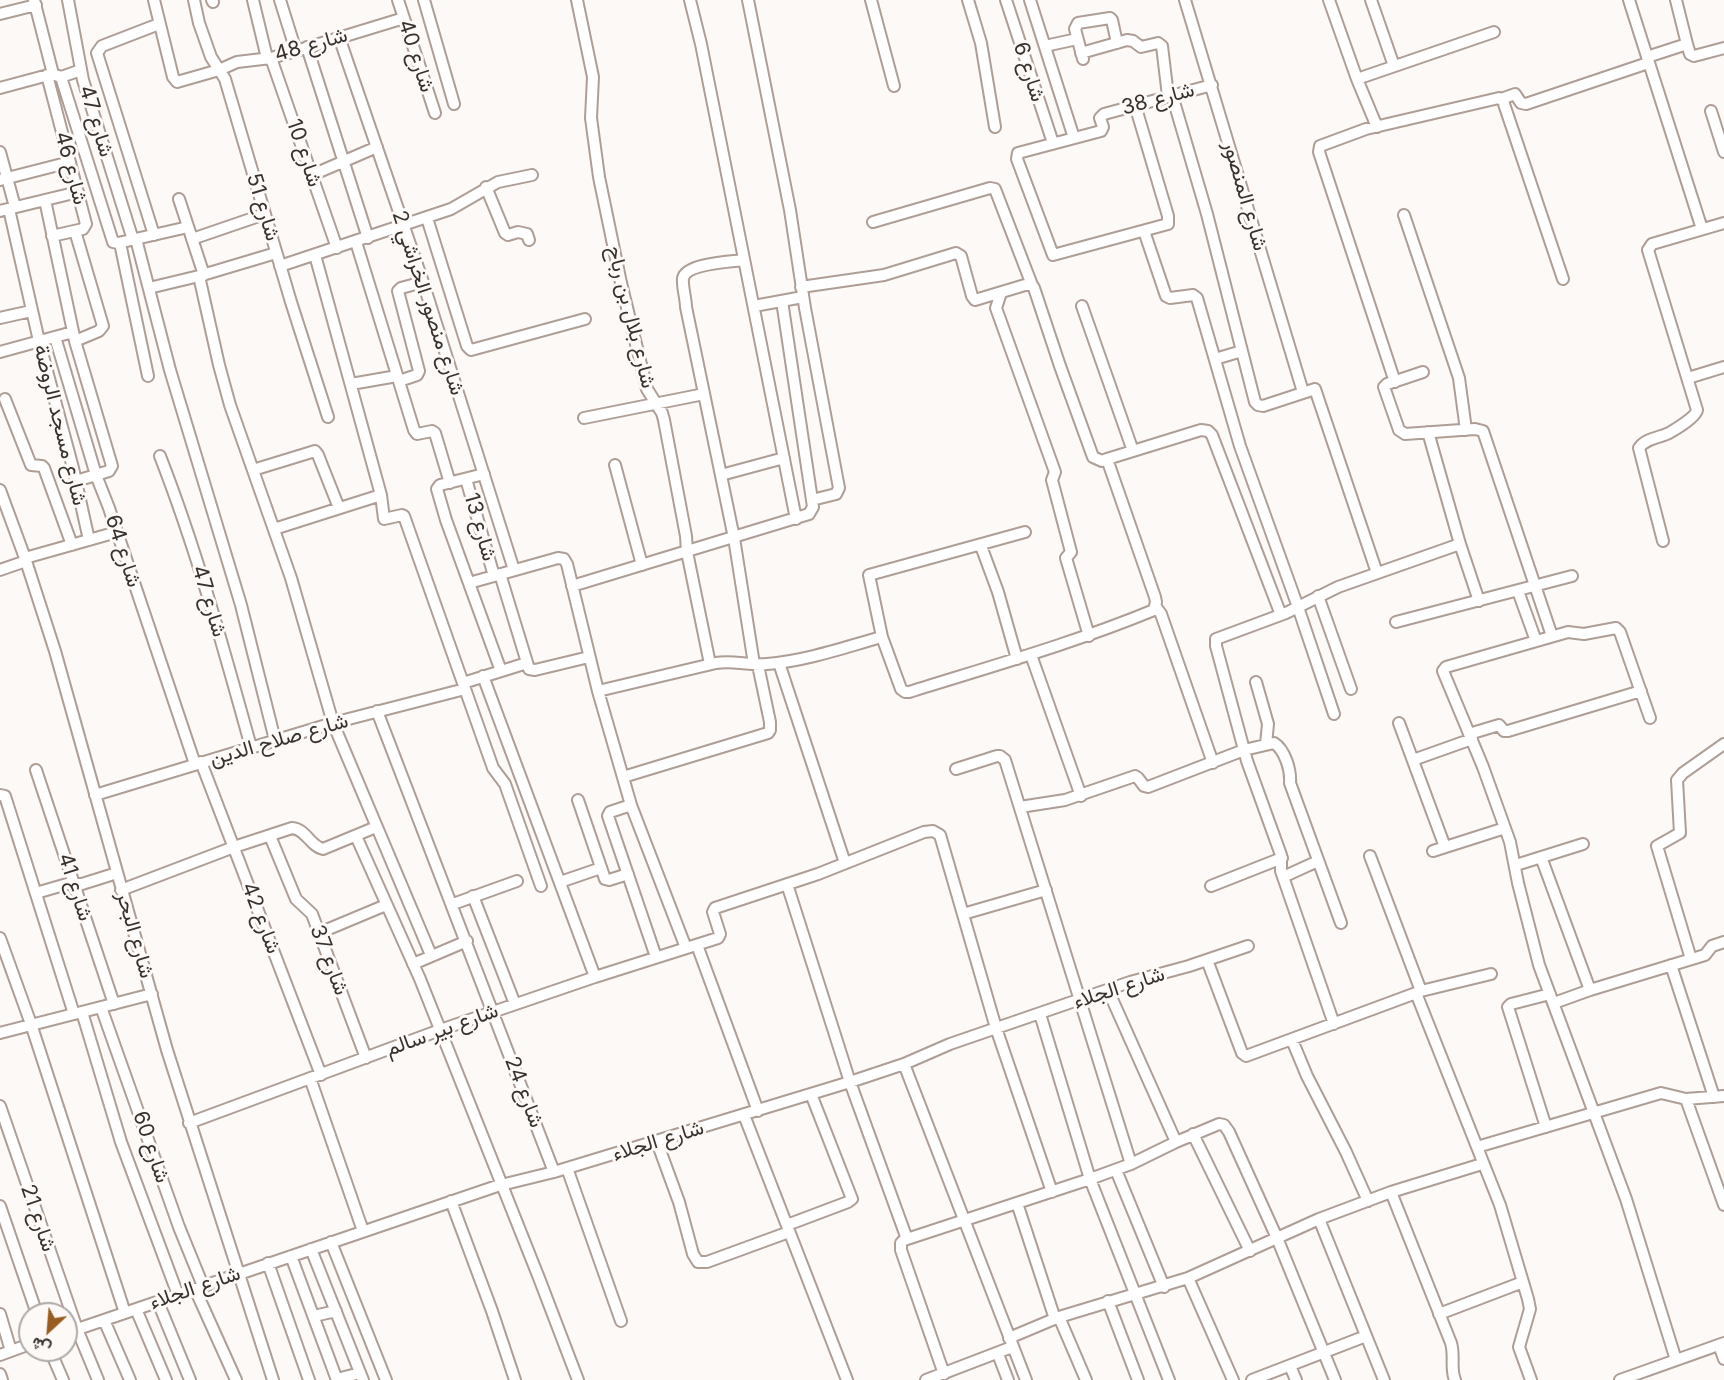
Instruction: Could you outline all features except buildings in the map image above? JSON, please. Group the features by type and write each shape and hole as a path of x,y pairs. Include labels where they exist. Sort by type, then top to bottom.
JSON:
{"street":[{"name":"شارع 47","path":"68,0 87,97 149,288 170,370 241,605 275,740"},
{"path":"154,0 159,24 102,46 97,53 154,235"},
{"name":"شارع 51","path":"194,0 198,23 213,62 225,80 328,417"},
{"name":"شارع 10","path":"253,0 269,58 337,248"},
{"path":"280,0 296,51"},
{"name":"شارع 40","path":"398,0 435,113"},
{"path":"424,0 454,104"},
{"name":"شارع بلال بن رباح","path":"577,0 593,77 591,118 599,177 647,389 664,420 687,552 710,664"},
{"path":"690,0 701,44 796,519"},
{"path":"748,0 790,210 802,292 839,488 836,494 812,500"},
{"path":"872,0 894,86"},
{"path":"968,0 981,43 995,127"},
{"name":"شارع 6","path":"1006,0 1053,143"},
{"path":"1030,0 1074,138"},
{"name":"شارع المنصور","path":"1185,0 1303,392"},
{"path":"1329,0 1377,127"},
{"path":"1371,0 1394,66"},
{"path":"1629,0 1702,229"},
{"path":"1676,0 1690,54 1694,56 1724,48"},
{"path":"0,14 35,2 54,75 112,240 117,243 134,240 188,226"},
{"name":"شارع 48","path":"159,24 175,81 181,81 245,60 269,58 296,51 404,18"},
{"path":"1118,43 1112,20 1109,18 1078,23 1075,29 1082,56 1130,40 1141,47 1154,43 1160,45 1170,96 1204,203 1255,402 1263,406 1315,389 1377,573"},
{"path":"1357,78 1494,32"},
{"name":"شارع منصور الخراشي 2","path":"339,37 423,282 514,570"},
{"path":"1045,46 1077,39"},
{"path":"1395,382 1319,149 1322,145 1377,127 1493,98 1501,99 1515,94 1521,103 1526,104 1687,44"},
{"path":"307,47 368,238"},
{"path":"0,88 81,70"},
{"name":"شارع 46","path":"52,236 83,229 86,224 70,162 54,75"},
{"name":"شارع 38","path":"1144,231 1053,255 1017,154 1101,131 1103,128 1102,114 1212,85"},
{"path":"1501,99 1563,279"},
{"path":"1135,105 1169,219 1166,225 1144,231 1167,298 1193,295 1197,298 1240,446 1334,714"},
{"path":"1711,111 1724,152"},
{"path":"312,175 377,147"},
{"name":"شارع مسجد الروضة","path":"0,152 8,209 89,540"},
{"path":"4,179 70,162"},
{"path":"280,266 451,209 486,187 505,179 532,175"},
{"path":"486,187 505,233 508,236 524,232 528,234 529,240"},
{"path":"873,222 990,188 995,189 1034,288 1093,458 1101,461 1201,430 1210,432 1281,615"},
{"path":"8,209 78,192"},
{"path":"179,199 201,276 219,365 291,578 333,723 431,956"},
{"path":"45,200 74,336 112,466 109,471 76,481"},
{"path":"192,239 265,214"},
{"path":"1404,215 1459,378 1466,430"},
{"path":"427,218 467,346 471,350 585,319"},
{"path":"1663,541 1639,448 1644,442 1669,433 1696,415 1697,410 1648,250 1652,244 1724,223"},
{"path":"0,352 55,337 99,331 103,326 75,231"},
{"path":"356,242 415,433 432,430 435,433 450,483"},
{"path":"117,243 148,376"},
{"path":"149,288 201,276 276,253"},
{"path":"754,306 782,301 802,292 884,275 956,253 961,256 973,299 978,300 1025,285 1032,285"},
{"path":"315,255 381,495 384,519 404,516 495,771 505,784 541,886"},
{"path":"623,777 768,733 770,730 683,279 687,272 698,267 744,260"},
{"path":"351,384 417,375 419,371 398,291 423,282"},
{"path":"1001,293 996,308 1055,472 1052,480 1071,552 1066,558 1089,636"},
{"path":"572,586 809,514 813,507 782,301"},
{"path":"1082,306 1132,451"},
{"path":"0,318 32,311"},
{"name":"شارع 64","path":"55,337 96,475 198,763"},
{"path":"1215,359 1242,351"},
{"path":"1688,378 1724,367"},
{"path":"1422,372 1387,384 1384,389 1401,432 1405,434 1479,429 1483,432 1552,636"},
{"path":"584,418 704,394"},
{"path":"5,399 31,465 44,468 72,545"},
{"path":"1428,432 1479,601"},
{"path":"253,470 315,452 339,508"},
{"name":"شارع 47","path":"160,456 177,500 227,660 251,747"},
{"path":"721,475 784,458"},
{"path":"1107,459 1155,597 1156,607 1161,614 1212,763"},
{"path":"615,465 642,565"},
{"path":"484,474 438,486 437,491 501,671"},
{"name":"شارع 13","path":"466,478 527,663"},
{"name":"شارع البحر","path":"0,490 55,651 189,1123 273,1380"},
{"path":"274,529 381,495"},
{"path":"0,570 25,559 117,532"},
{"path":"1025,532 981,546 869,575 882,636 900,686 905,692 1089,636 1154,610 1156,607"},
{"path":"1334,1024 1283,877 1282,858 1244,750 1216,639 1281,615 1318,596 1377,573 1460,544"},
{"path":"981,546 998,592 1017,659"},
{"path":"469,583 562,558 567,564 598,691 631,805 692,946 758,1111"},
{"path":"1396,622 1572,576"},
{"path":"1518,591 1536,641"},
{"path":"1318,596 1351,689"},
{"path":"1650,718 1618,629 1584,634 1573,631 1552,636 1443,671 1471,737 1505,828 1516,865 1518,883 1534,947 1626,1199 1676,1360"},
{"path":"598,691 710,664 779,663 822,654 882,636"},
{"path":"1031,655 1081,796"},
{"path":"527,663 531,670 535,670 589,657"},
{"name":"شارع صلاح الدين","path":"95,795 251,747 464,686 483,676 527,663"},
{"path":"779,663 845,863"},
{"path":"483,676 595,976"},
{"path":"1256,682 1268,724 1266,744"},
{"path":"1413,760 1499,725 1504,731 1508,731 1641,691"},
{"name":"شارع 24","path":"377,711 554,1172"},
{"path":"1399,723 1445,847"},
{"path":"1020,807 1081,796 1135,776 1144,786 1148,787 1244,750 1274,743 1280,747 1291,773 1290,783 1341,923"},
{"path":"1691,959 1657,846 1680,833 1677,780 1683,773 1724,744"},
{"path":"956,769 1000,756 1005,760 1131,1164"},
{"name":"شارع 42","path":"198,763 234,847 316,1076 363,1231"},
{"name":"شارع 41","path":"36,770 114,1004"},
{"path":"0,795 5,796 121,1142 178,1295"},
{"path":"578,800 607,880 628,874"},
{"path":"631,805 610,812 608,816 656,957"},
{"path":"122,890 234,847 289,829 298,829 318,848 323,849 376,827"},
{"path":"1433,851 1505,828"},
{"path":"908,1239 850,1082 788,884 924,832 933,831 940,835 996,1028 1052,1192"},
{"name":"شارع 37","path":"270,836 299,905 310,912 366,1058"},
{"path":"356,836 440,1030 578,1380"},
{"path":"1516,865 1583,844"},
{"path":"1370,856 1482,1164 1497,1198 1523,1282 1530,1309 1519,1351 1531,1380"},
{"path":"1541,857 1590,990"},
{"path":"1211,886 1282,858"},
{"path":"1283,877 1318,861"},
{"path":"560,882 601,868"},
{"path":"36,893 67,884 82,884 117,873"},
{"path":"453,904 517,881"},
{"name":"شارع بير سالم","path":"189,1123 494,1011 595,976 720,937 713,912 715,908 788,884"},
{"path":"963,914 1046,890"},
{"path":"473,896 515,1004"},
{"path":"319,933 386,905"},
{"path":"0,938 31,1024 125,1313"},
{"path":"413,964 466,941"},
{"path":"1545,1127 1508,1007 1511,1004 1552,999 1590,990 1705,955 1712,946 1724,942"},
{"name":"شارع الجلاء","path":"78,1329 451,1201 657,1142 850,1082 904,1064 950,1044 996,1028 1248,946"},
{"path":"1207,960 1242,1053 1249,1055 1419,992 1491,974"},
{"path":"1477,1147 1661,1093 1686,1099 1719,1097 1671,965"},
{"path":"1108,990 1176,1142"},
{"path":"0,1033 152,994"},
{"name":"شارع 60","path":"101,1007 199,1287 236,1380"},
{"path":"1040,1014 1090,1179 1169,1380"},
{"path":"1292,1040 1307,1076 1368,1201"},
{"path":"904,1064 1026,1380"},
{"path":"657,1142 679,1202 693,1254 699,1262 707,1262 852,1199 811,1094"},
{"path":"1686,1099 1724,1205"},
{"name":"شارع 21","path":"0,1106 4,1135 61,1302"},
{"path":"744,1115 847,1380"},
{"path":"944,1374 901,1250 901,1243 1116,1170 1219,1124 1227,1128 1277,1238 1335,1380"},
{"path":"1193,1134 1250,1251"},
{"path":"926,1380 998,1354 1011,1343 1057,1318 1108,1301 1164,1287 1319,1219 1391,1192 1482,1164"},
{"path":"567,1168 621,1321"},
{"path":"1116,1170 1164,1287"},
{"path":"1391,1192 1453,1350 1455,1357 1452,1373 1455,1380"},
{"path":"451,1201 515,1380"},
{"path":"1017,1203 1057,1318 1086,1380"},
{"path":"0,1206 33,1302"},
{"path":"1319,1219 1384,1380"},
{"path":"331,1242 386,1380"},
{"path":"291,1256 337,1379 362,1376 311,1249"},
{"path":"268,1263 309,1380"},
{"path":"1188,1278 1233,1380"},
{"path":"1439,1314 1523,1282"},
{"path":"1108,1301 1138,1380"},
{"path":"158,1302 190,1380"},
{"path":"136,1309 166,1380"},
{"path":"314,1316 336,1311"},
{"path":"0,1314 11,1351"},
{"path":"104,1320 130,1380"},
{"path":"1252,1380 1366,1336"},
{"name":"شارع 21","path":"78,1344 98,1380"},
{"path":"1620,1380 1722,1344 1724,1359"},
{"path":"0,1355 18,1348"},
{"path":"998,1354 1008,1380"},
{"path":"55,1362 63,1380"},
{"path":"1290,1366 1296,1380"},
{"path":"0,1374 2,1380"}]}
